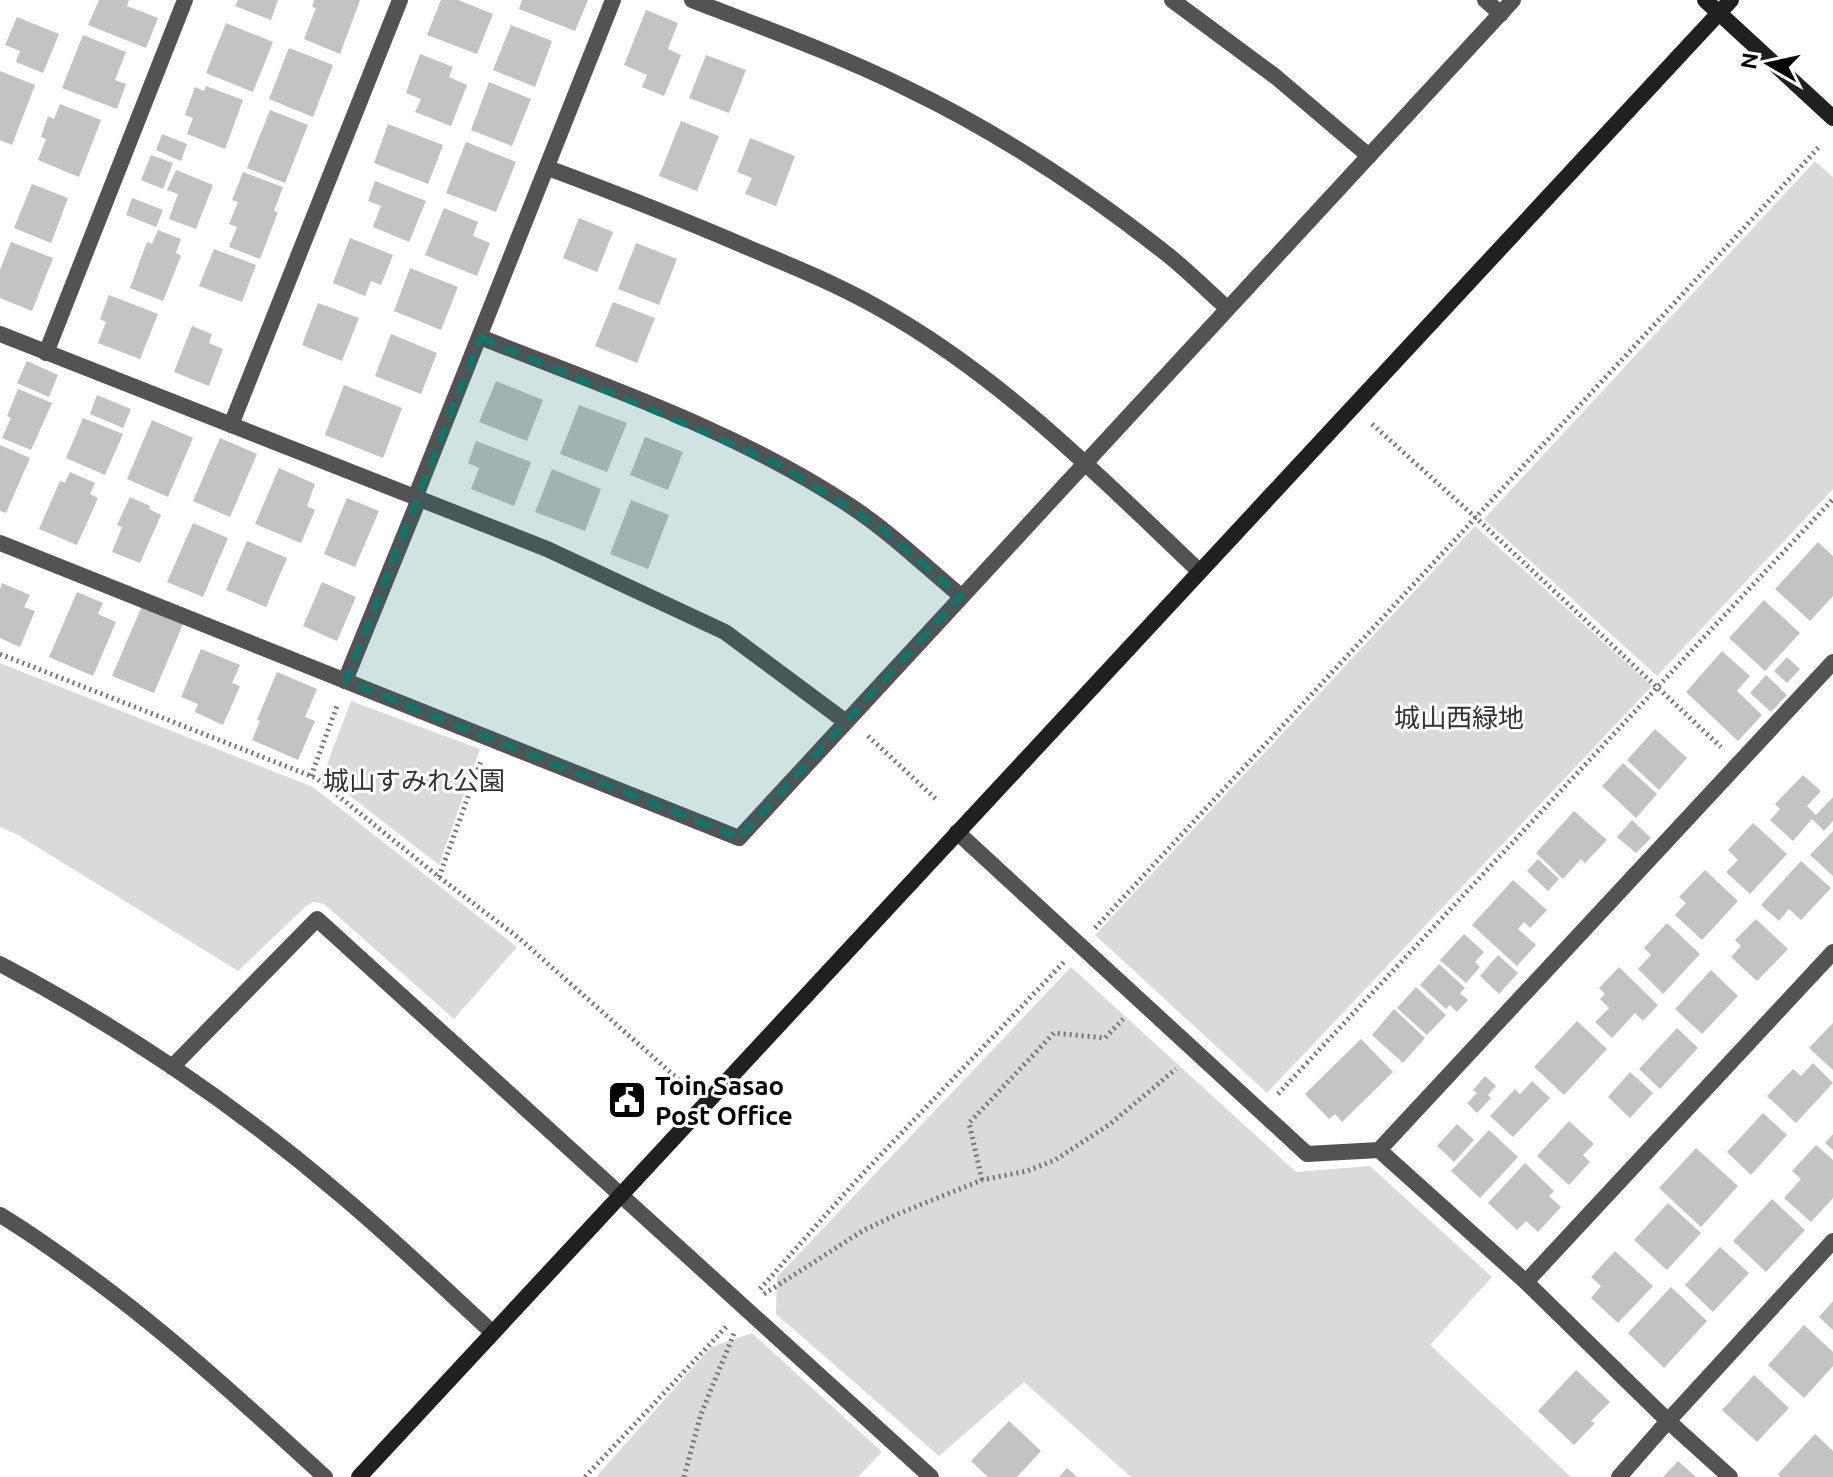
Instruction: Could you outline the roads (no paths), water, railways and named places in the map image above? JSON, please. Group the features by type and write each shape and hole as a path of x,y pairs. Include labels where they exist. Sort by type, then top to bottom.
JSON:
{"street":[{"path":"46,353 185,0"},
{"path":"231,425 400,0"},
{"path":"345,681 613,0"},
{"path":"692,0 849,62 908,89 1011,145 1129,225 1171,257 1227,308"},
{"path":"1172,0 1276,77 1369,156"},
{"path":"1485,0 1501,14"},
{"path":"0,543 739,838 1513,0"},
{"path":"1705,0 1833,118"},
{"path":"359,1477 1731,0"},
{"path":"548,168 700,227 808,273 877,307 958,359 1026,409 1199,571"},
{"path":"0,334 547,549 725,632 848,720"},
{"path":"480,337 696,423 781,465 851,506 884,530 961,596"},
{"path":"957,832 1307,1154 1379,1150 1833,662"},
{"path":"172,1067 317,919 931,1477"},
{"path":"1526,1282 1833,952"},
{"path":"0,964 88,1014 231,1108 343,1197 492,1332"},
{"path":"1379,1150 1526,1282 1730,1477"},
{"path":"0,1215 52,1249 151,1323 199,1362 325,1477"},
{"path":"1619,1477 1833,1241"}],"place":[{"name":"Toin Sasao Post Office","path":"627,1100"}],"park label":[{"name":"城山西緑地","path":"1459,717"},
{"name":"城山すみれ公園","path":"414,780"}]}
